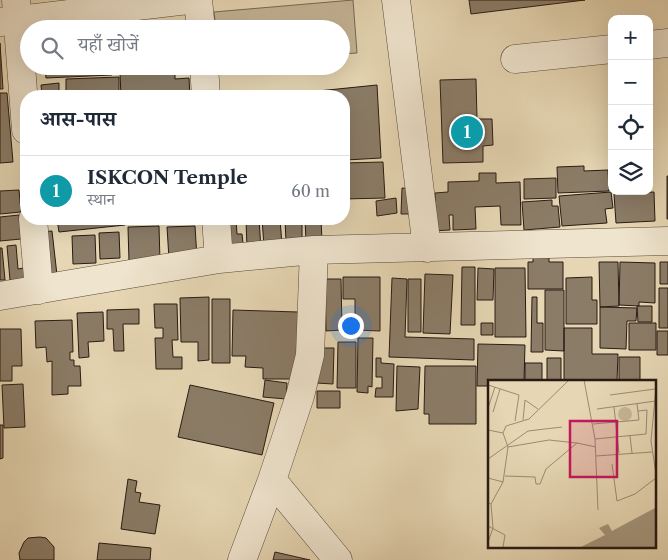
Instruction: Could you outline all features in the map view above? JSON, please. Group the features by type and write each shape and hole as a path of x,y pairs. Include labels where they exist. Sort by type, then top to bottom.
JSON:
{"street":[{"path":"21,90 11,14 188,0"},
{"path":"198,0 199,20"},
{"path":"396,0 427,248"},
{"path":"653,45 668,43"},
{"path":"515,59 608,49"},
{"path":"205,75 206,90"},
{"path":"34,225 39,290"},
{"path":"216,225 219,259"},
{"path":"0,296 219,259 314,250 668,241"},
{"path":"242,560 272,480 300,396 310,355 314,250"},
{"path":"272,480 338,560"}],"shaded area":[{"path":"353,0 357,53 350,53 350,20 215,20 214,12"}],"building":[{"path":"469,0 585,0 471,14"},
{"path":"0,43 3,89 0,89"},
{"path":"46,75 112,75 46,78"},
{"path":"120,75 175,75 175,79 189,78 190,90 121,90"},
{"path":"119,77 119,90 66,90 66,79"},
{"path":"476,79 477,119 492,119 493,145 483,146 483,162 443,163 440,80"},
{"path":"59,83 59,90 41,90 41,85"},
{"path":"377,85 381,158 350,160 350,90 328,90"},
{"path":"0,93 7,93 13,162 0,163"},
{"path":"383,162 385,198 350,199 350,163"},
{"path":"584,166 584,171 608,170 608,191 558,193 557,167"},
{"path":"479,173 496,173 496,183 520,182 521,225 501,225 500,206 475,207 476,229 453,230 453,215 449,215 450,230 431,231 436,214 435,193 448,192 448,182 479,181"},
{"path":"668,176 668,219 667,219"},
{"path":"556,178 556,198 524,199 524,179"},
{"path":"402,188 416,189 415,214 401,214"},
{"path":"19,190 20,212 0,214 0,191"},
{"path":"608,192 608,195 611,195 613,208 605,209 607,223 562,226 559,196"},
{"path":"653,192 655,221 616,223 614,195 653,195"},
{"path":"396,198 397,213 377,216 376,201"},
{"path":"552,200 552,206 558,206 560,227 524,230 522,202"},
{"path":"19,215 21,239 0,241 0,217"},
{"path":"58,225 125,225 59,232"},
{"path":"224,225 236,225 237,234 242,234 244,252 226,253"},
{"path":"246,225 259,225 261,249 247,249"},
{"path":"262,225 280,225 282,245 264,246"},
{"path":"285,225 302,225 302,242 286,242"},
{"path":"305,225 321,225 322,242 306,242"},
{"path":"159,226 160,261 129,262 128,227"},
{"path":"195,226 197,258 169,259 167,227"},
{"path":"52,231 57,275 44,276 39,232"},
{"path":"119,232 120,258 100,259 99,233"},
{"path":"95,235 96,263 73,264 72,236"},
{"path":"16,245 18,269 29,267 31,278 10,280 7,246"},
{"path":"0,248 2,248 5,280 0,280"},
{"path":"533,253 549,253 549,262 563,262 563,289 528,289 528,262 533,262"},
{"path":"599,262 618,262 619,306 600,307"},
{"path":"620,262 655,263 655,303 639,302 639,306 619,305"},
{"path":"660,262 668,262 668,284 660,284"},
{"path":"462,267 475,267 475,325 461,325"},
{"path":"478,268 494,269 493,300 477,300"},
{"path":"495,268 525,268 526,337 495,337"},
{"path":"425,274 453,275 450,334 423,333"},
{"path":"343,277 380,277 380,331 355,330 355,299 343,299"},
{"path":"592,277 592,300 597,300 597,324 566,324 566,278"},
{"path":"392,278 407,279 405,337 474,339 474,360 389,357"},
{"path":"325,279 341,279 342,330 326,331"},
{"path":"408,279 421,279 421,332 408,332"},
{"path":"659,288 668,288 668,328 659,328"},
{"path":"545,290 564,290 564,351 545,350"},
{"path":"209,297 209,360 198,361 198,342 181,342 180,298"},
{"path":"532,297 537,297 537,323 543,323 543,352 531,352"},
{"path":"212,299 230,299 230,363 212,363"},
{"path":"154,304 177,304 178,340 172,340 173,357 182,357 182,369 156,369 155,338 163,338 163,328 155,328"},
{"path":"637,306 652,306 652,322 638,322"},
{"path":"600,307 637,308 636,321 627,321 626,349 600,348"},
{"path":"139,309 139,324 123,324 124,351 114,351 113,329 107,329 107,310"},
{"path":"233,310 298,312 297,379 263,379 263,368 245,367 246,356 232,356"},
{"path":"103,312 104,341 88,342 89,357 79,358 77,313"},
{"path":"72,320 73,352 70,352 70,360 74,360 74,366 80,366 81,386 68,386 68,394 52,395 52,361 47,362 46,347 36,348 35,321"},
{"path":"481,323 493,323 493,335 481,335"},
{"path":"629,323 656,323 656,350 629,350"},
{"path":"564,328 592,328 592,354 618,354 617,380 564,380"},
{"path":"0,329 21,329 22,366 12,366 12,381 0,381"},
{"path":"657,331 668,331 668,355 657,355"},
{"path":"358,338 373,338 372,387 368,386 368,393 357,392"},
{"path":"338,342 356,342 356,388 337,388"},
{"path":"478,344 525,345 524,380 488,380 488,386 477,386"},
{"path":"317,348 334,348 333,384 316,383"},
{"path":"619,357 640,357 640,380 619,380"},
{"path":"376,358 381,358 381,363 394,364 393,397 375,397 376,388 382,388 382,377 376,377"},
{"path":"547,358 561,358 561,380 547,380"},
{"path":"525,363 542,363 542,380 525,380"},
{"path":"397,366 420,367 418,409 396,411"},
{"path":"425,366 476,366 476,424 429,424 429,414 424,414"},
{"path":"265,380 287,383 286,399 263,397"},
{"path":"23,384 25,427 4,428 2,385"},
{"path":"190,385 274,403 262,455 178,437"},
{"path":"317,391 340,391 340,408 317,408"},
{"path":"0,425 3,425 3,458 0,459"},
{"path":"128,479 137,481 135,492 141,493 139,502 160,505 155,534 121,529"},
{"path":"28,538 46,538 54,547 54,560 20,560 19,553 24,542"},
{"path":"99,543 151,548 150,560 97,560"},
{"path":"275,552 310,560 273,560"}],"place":[{"name":"ISKCON Temple","path":"467,132"}]}
